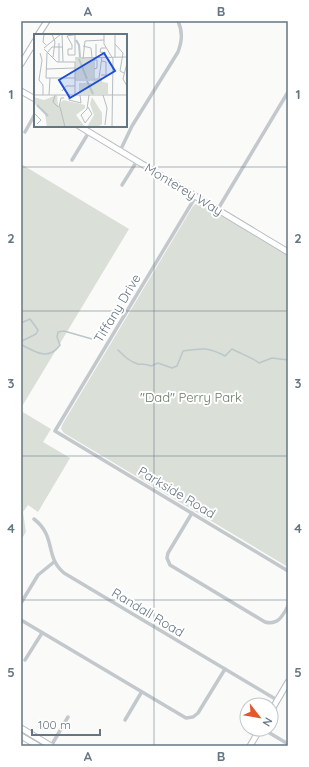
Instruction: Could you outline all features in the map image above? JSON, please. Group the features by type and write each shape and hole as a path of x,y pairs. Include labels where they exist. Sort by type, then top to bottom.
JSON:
{"street":[{"path":"39,34 47,21"},
{"path":"120,150 132,126 178,52 182,36 178,21"},
{"path":"21,64 34,43"},
{"path":"21,91 34,98"},
{"path":"218,209 288,92"},
{"path":"25,132 34,116"},
{"name":"Monterey Way","path":"81,127 288,252"},
{"path":"72,160 89,132"},
{"path":"122,185 137,161"},
{"name":"Tiffany Drive","path":"55,431 196,196"},
{"name":"Parkside Road","path":"55,431 288,570"},
{"path":"192,513 168,553 168,561 170,565 266,622 272,623 278,621 288,606"},
{"path":"21,603 38,575 54,562 47,534 34,519"},
{"name":"Randall Road","path":"54,562 60,570 71,578 272,697"},
{"path":"21,620 182,717 193,717 198,712 225,669"},
{"path":"25,660 42,633"},
{"path":"279,697 288,682"},
{"path":"125,720 142,693"},
{"path":"21,728 51,746 68,717"},
{"path":"21,736 38,746"},
{"path":"250,746 256,737"},
{"path":"275,737 288,744"}],"green space":[{"path":"21,164 129,229 21,408"},
{"name":"\"Dad\" Perry Park","path":"198,202 288,255 288,567 64,433 61,429 193,206"},
{"path":"21,411 51,429 43,442 70,458 38,512 28,505 23,512 26,532 21,540"}],"waterway":[{"path":"21,323 30,319 38,330 36,334 22,341 22,345 42,354 51,353 60,345 57,337 58,332 64,331 92,339"},
{"path":"118,350 135,363 151,366 158,363 172,368 177,366 183,351 201,349 214,351 225,356 232,349 259,363 272,358 288,360"}]}
